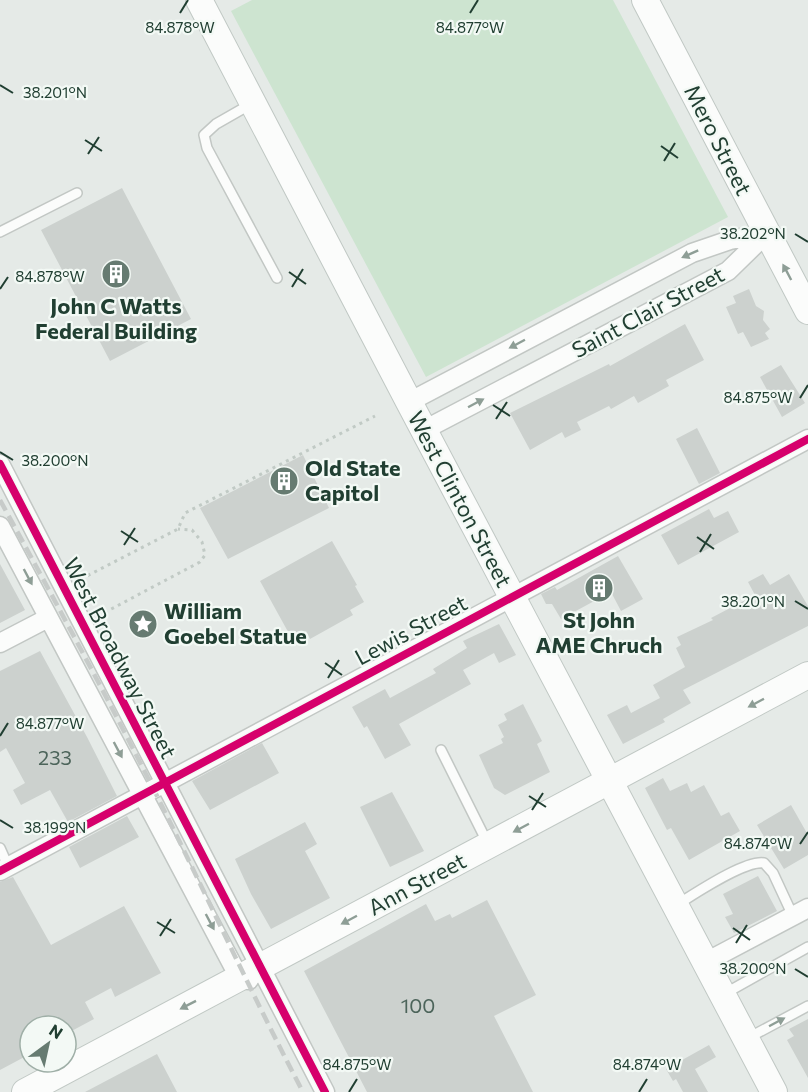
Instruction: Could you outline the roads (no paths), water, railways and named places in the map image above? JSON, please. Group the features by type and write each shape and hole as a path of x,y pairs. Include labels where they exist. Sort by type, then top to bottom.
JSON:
{"main road":[{"name":"West Clinton Street","path":"199,0 774,1092"},
{"name":"Mero Street","path":"645,0 808,311"},
{"name":"Ann Street","path":"25,1092 256,976 489,845 808,675"}],"street":[{"name":"Saint Clair Street","path":"409,402 674,262 710,246 766,233"},
{"name":"Saint Clair Street","path":"424,430 728,271 766,233"},
{"name":"Lewis Street","path":"4,869 808,439"},
{"name":"West Broadway Street","path":"0,464 165,783 256,976"},
{"name":"West Broadway Street","path":"0,526 142,795 256,976 325,1092"},
{"path":"0,643 48,618"},
{"path":"706,962 801,912"}],"lane":[{"path":"253,103 216,124 204,135 207,148 277,278"},
{"path":"0,232 77,193"},
{"path":"441,750 489,845"},
{"path":"0,848 4,869"},
{"path":"675,905 718,880 756,862 764,862 801,912"},
{"path":"723,994 808,947"},
{"path":"746,1039 808,1006"}],"railway":[{"path":"0,500 139,761 303,1092"}],"place":[{"name":"John C Watts Federal Building","path":"116,274"},
{"name":"Old State Capitol","path":"284,481"},
{"name":"St John AME Chruch","path":"599,588"},
{"name":"William Goebel Statue","path":"143,624"}]}
